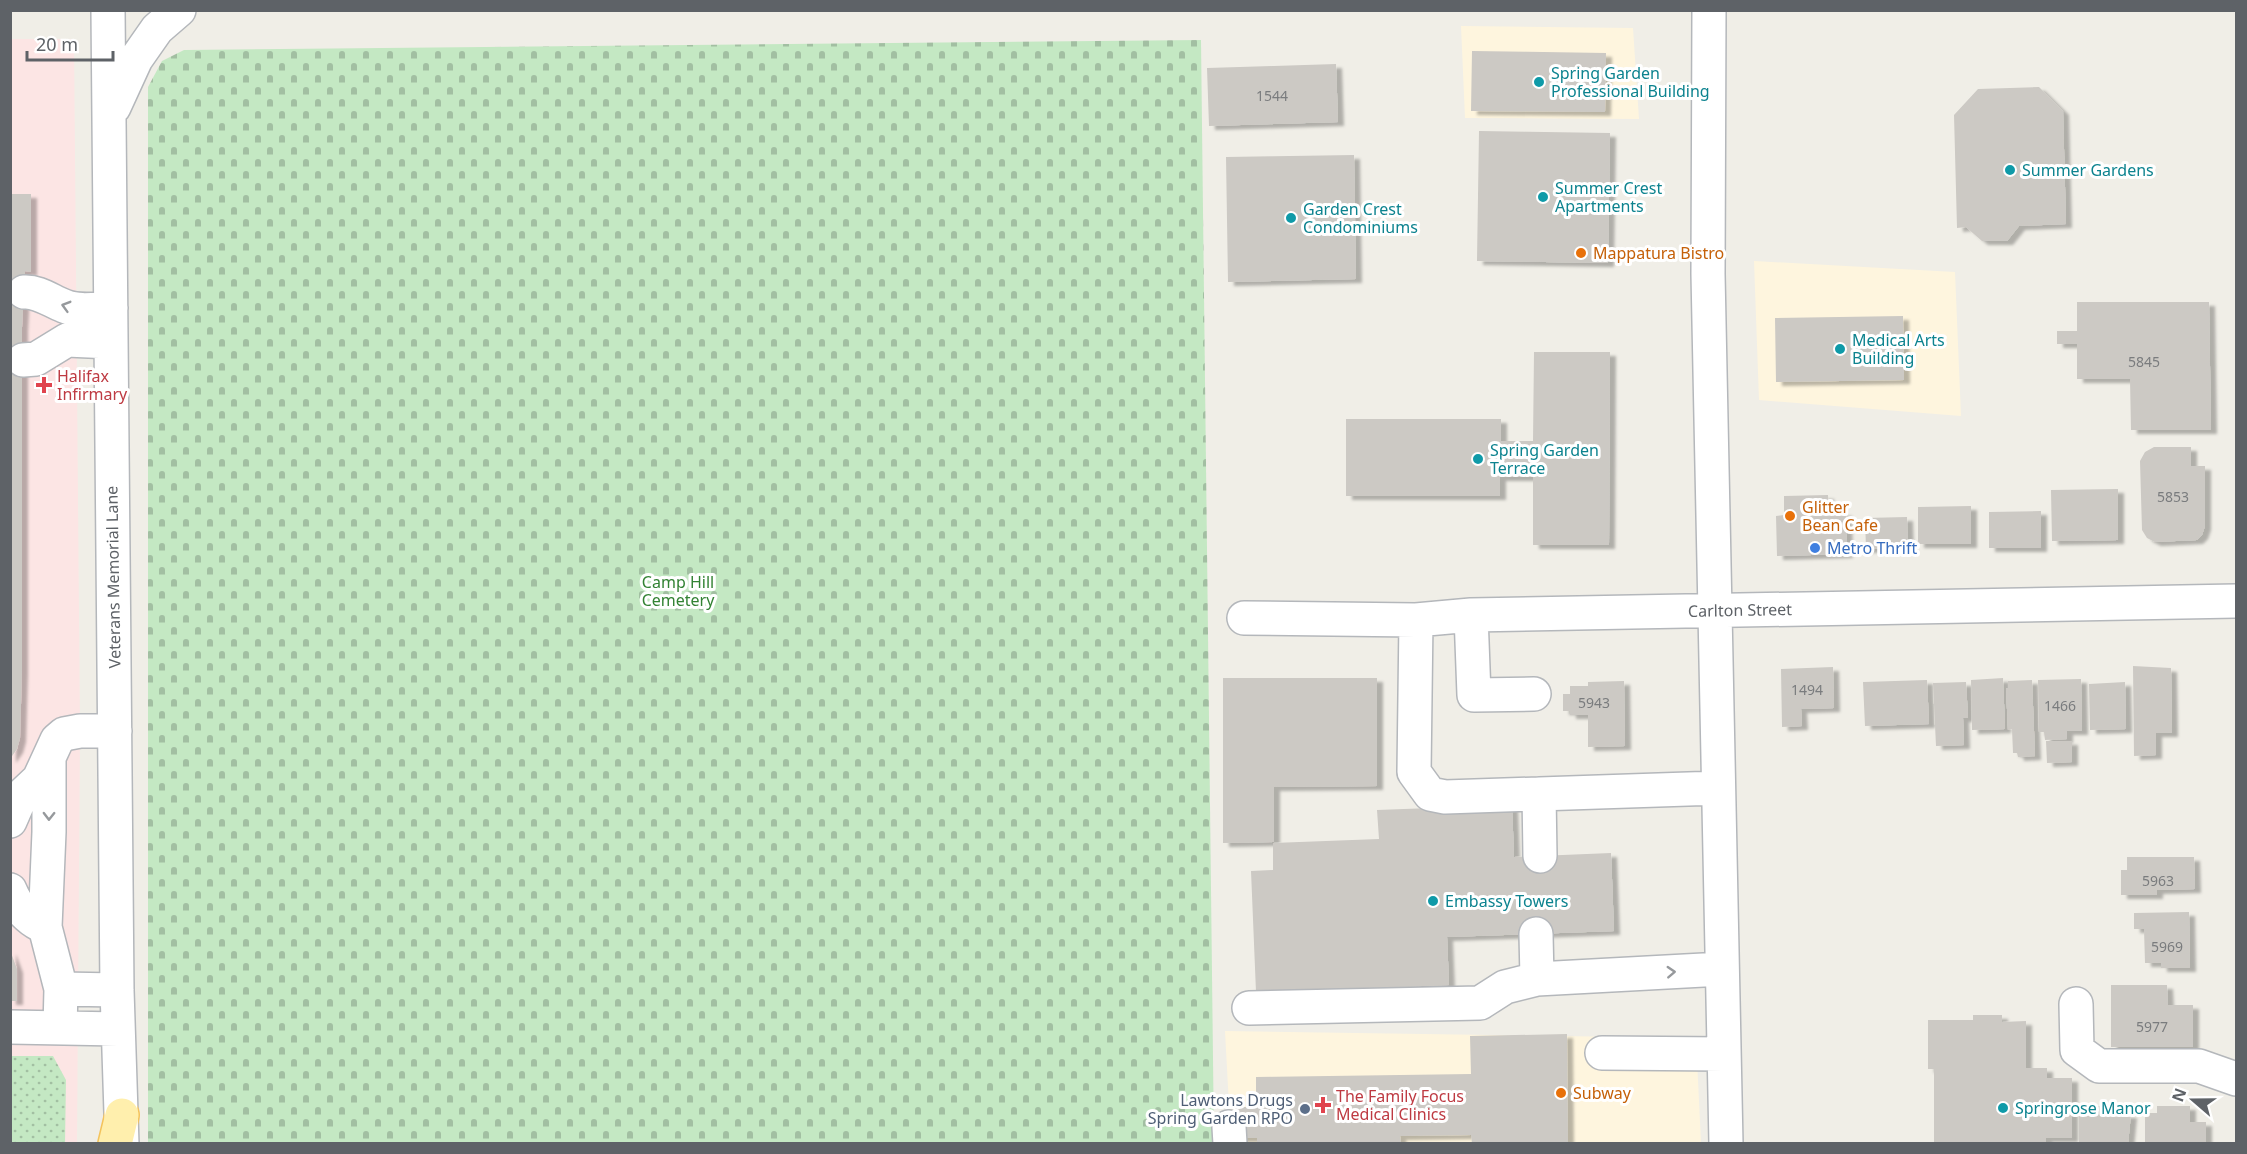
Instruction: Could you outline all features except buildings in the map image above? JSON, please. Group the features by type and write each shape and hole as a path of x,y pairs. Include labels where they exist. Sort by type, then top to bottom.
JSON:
{"street":[{"name":"Veterans Memorial Lane","path":"108,10 120,1134"},
{"path":"109,117 136,59 157,29 180,10"},
{"path":"1709,10 1708,274 1726,1143"},
{"path":"24,291 32,291 66,308 86,310 111,308"},
{"path":"23,360 36,359 67,340 111,342"},
{"name":"Carlton Street","path":"1244,618 1416,620 1471,615 2236,601"},
{"path":"1471,615 1473,695 1534,694"},
{"path":"1416,620 1414,772 1430,794 1444,797 1719,788"},
{"path":"10,821 21,796 39,779 57,740 64,734 80,730 115,731"},
{"path":"49,758 45,927 61,988 60,1028"},
{"path":"1539,794 1540,856"},
{"path":"10,890 19,908 35,923 45,927"},
{"path":"1536,934 1537,979"},
{"path":"1250,1008 1480,1003 1504,987 1537,979 1722,969"},
{"path":"61,988 117,990"},
{"path":"2076,1004 2077,1050 2099,1066 2199,1066 2236,1079"},
{"path":"10,1027 118,1029"},
{"path":"1602,1053 1724,1054"}],"shaded area":[{"path":"1461,26 1633,28 1639,119 1465,118"},
{"name":"Halifax Infirmary","path":"10,39 74,39 80,731 77,1143 11,1143"},
{"path":"1754,261 1955,272 1961,416 1759,400"},
{"path":"1225,1031 1696,1038 1701,1143 1231,1143"}],"green space":[{"name":"Camp Hill Cemetery","path":"1201,40 1214,1143 148,1143 148,87 162,61 184,50"},
{"path":"11,1056 53,1056 66,1080 65,1143 11,1143"}],"place":[{"name":"Spring Garden Professional Building","path":"1539,82"},
{"name":"Summer Gardens","path":"2010,170"},
{"name":"Summer Crest Apartments","path":"1543,197"},
{"name":"Garden Crest Condominiums","path":"1291,218"},
{"name":"Mappatura Bistro","path":"1581,253"},
{"name":"Medical Arts Building","path":"1840,349"},
{"name":"Halifax Infirmary","path":"44,385"},
{"name":"Spring Garden Terrace","path":"1478,459"},
{"name":"Glitter Bean Cafe","path":"1790,516"},
{"name":"Metro Thrift","path":"1815,548"},
{"name":"Embassy Towers","path":"1433,901"},
{"name":"Subway","path":"1561,1093"},
{"name":"The Family Focus Medical Clinics","path":"1323,1105"},
{"name":"Springrose Manor","path":"2003,1108"},
{"name":"Lawtons Drugs Spring Garden RPO","path":"1305,1109"}]}
